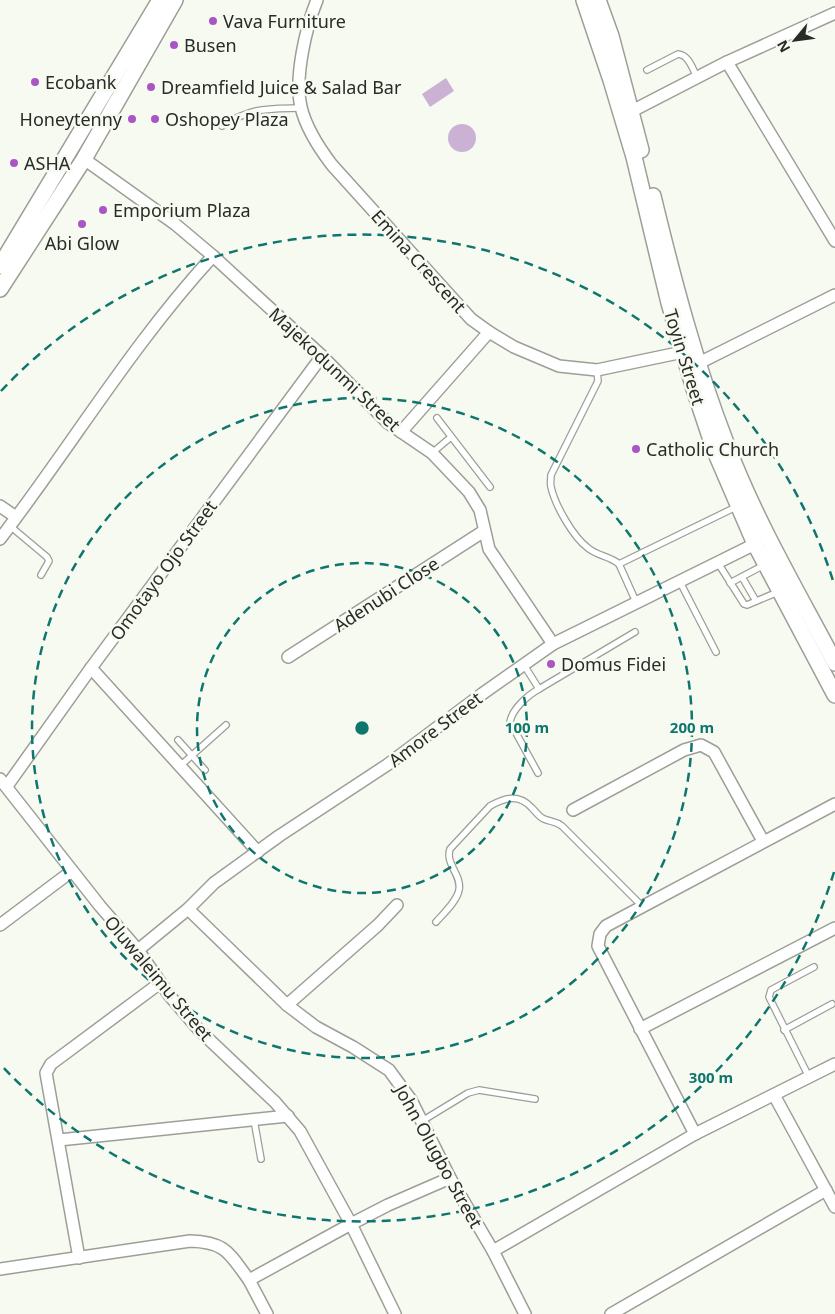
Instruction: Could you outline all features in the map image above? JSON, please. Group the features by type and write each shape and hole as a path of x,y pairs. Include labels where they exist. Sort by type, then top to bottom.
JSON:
{"street":[{"path":"0,266 160,0"},
{"path":"0,289 84,159 175,0"},
{"name":"Emina Crescent","path":"317,0 309,19 299,93 301,108 318,146 332,165 471,319 514,347 559,366 597,370 683,352"},
{"name":"Toyin Street","path":"584,0 634,157 658,265 714,449 755,544 835,695"},
{"name":"Toyin Street","path":"598,0 611,36 632,111 664,243 699,364 726,444 757,515 835,663"},
{"path":"632,111 727,62 835,13"},
{"path":"727,62 835,242"},
{"name":"Majekodunmi Street","path":"84,159 175,224 213,256 322,356 388,423 432,453 469,492 480,510 489,549 553,644"},
{"path":"0,539 177,297 213,256"},
{"path":"699,364 835,295"},
{"path":"401,432 489,332"},
{"name":"Omotayo Ojo Street","path":"3,782 91,668 322,356"},
{"path":"0,506 13,521"},
{"name":"Adenubi Close","path":"288,656 484,531"},
{"name":"Amore Street","path":"138,950 188,909 214,883 279,836 387,765 553,644 755,544"},
{"path":"91,668 258,852"},
{"path":"573,810 684,750 701,745 714,752 763,841"},
{"name":"Oluwaleimu Street","path":"3,782 72,871 138,950 169,995 199,1030 288,1116 300,1130 351,1224 395,1314"},
{"path":"695,1134 598,946 600,934 606,926 642,906 835,804"},
{"path":"0,925 72,871"},
{"path":"287,1006 378,925 397,904"},
{"name":"John Olugbo Street","path":"188,909 287,1006 316,1027 353,1047 389,1070 402,1086 422,1121 450,1178 493,1251 525,1314"},
{"path":"640,1030 835,928"},
{"path":"79,1258 46,1073 50,1064 160,983"},
{"path":"493,1251 695,1134 835,1064"},
{"path":"774,1095 835,1207"},
{"path":"59,1140 288,1116"},
{"path":"250,1280 388,1205 450,1178"},
{"path":"611,1314 826,1190"},
{"path":"0,1269 190,1241 205,1242 224,1248 250,1280 267,1314"}],"lane":[{"path":"647,70 678,54 687,58 697,77"},
{"path":"222,126 239,116 256,110 301,108"},
{"path":"597,370 598,381 551,475 550,486 562,513 579,539 596,554 612,558 619,564 637,604"},
{"path":"437,418 490,487"},
{"path":"432,453 451,436"},
{"path":"619,564 738,506"},
{"path":"13,521 47,557 49,561 41,575"},
{"path":"718,562 746,605 780,591"},
{"path":"730,583 766,564"},
{"path":"742,577 756,601"},
{"path":"680,582 716,652"},
{"path":"538,773 510,722 513,713 530,694 539,688 635,632"},
{"path":"524,665 539,688"},
{"path":"180,766 226,725"},
{"path":"178,740 205,770"},
{"path":"436,922 457,897 460,888 449,860 448,854 450,849 490,806 497,802 515,798 522,799 544,819 556,822 562,826 642,906"},
{"path":"809,1077 769,997 771,990 814,967"},
{"path":"784,1030 832,1004"},
{"path":"422,1121 468,1093 479,1090 535,1099"},
{"path":"254,1120 261,1159"}],"shaded area":[{"path":"446,78 454,91 430,107 422,94"},
{"path":"462,124 472,128 476,138 472,148 462,152 452,148 448,138 452,128"}],"place":[{"name":"Vava Furniture","path":"213,21"},
{"name":"Busen","path":"174,45"},
{"name":"Ecobank","path":"35,82"},
{"name":"Dreamfield Juice & Salad Bar","path":"151,87"},
{"name":"Honeytenny","path":"132,119"},
{"name":"Oshopey Plaza","path":"155,119"},
{"name":"ASHA","path":"14,163"},
{"name":"Emporium Plaza","path":"103,210"},
{"name":"Abi Glow","path":"82,224"},
{"name":"Catholic Church","path":"636,449"},
{"name":"Domus Fidei","path":"551,664"}]}
